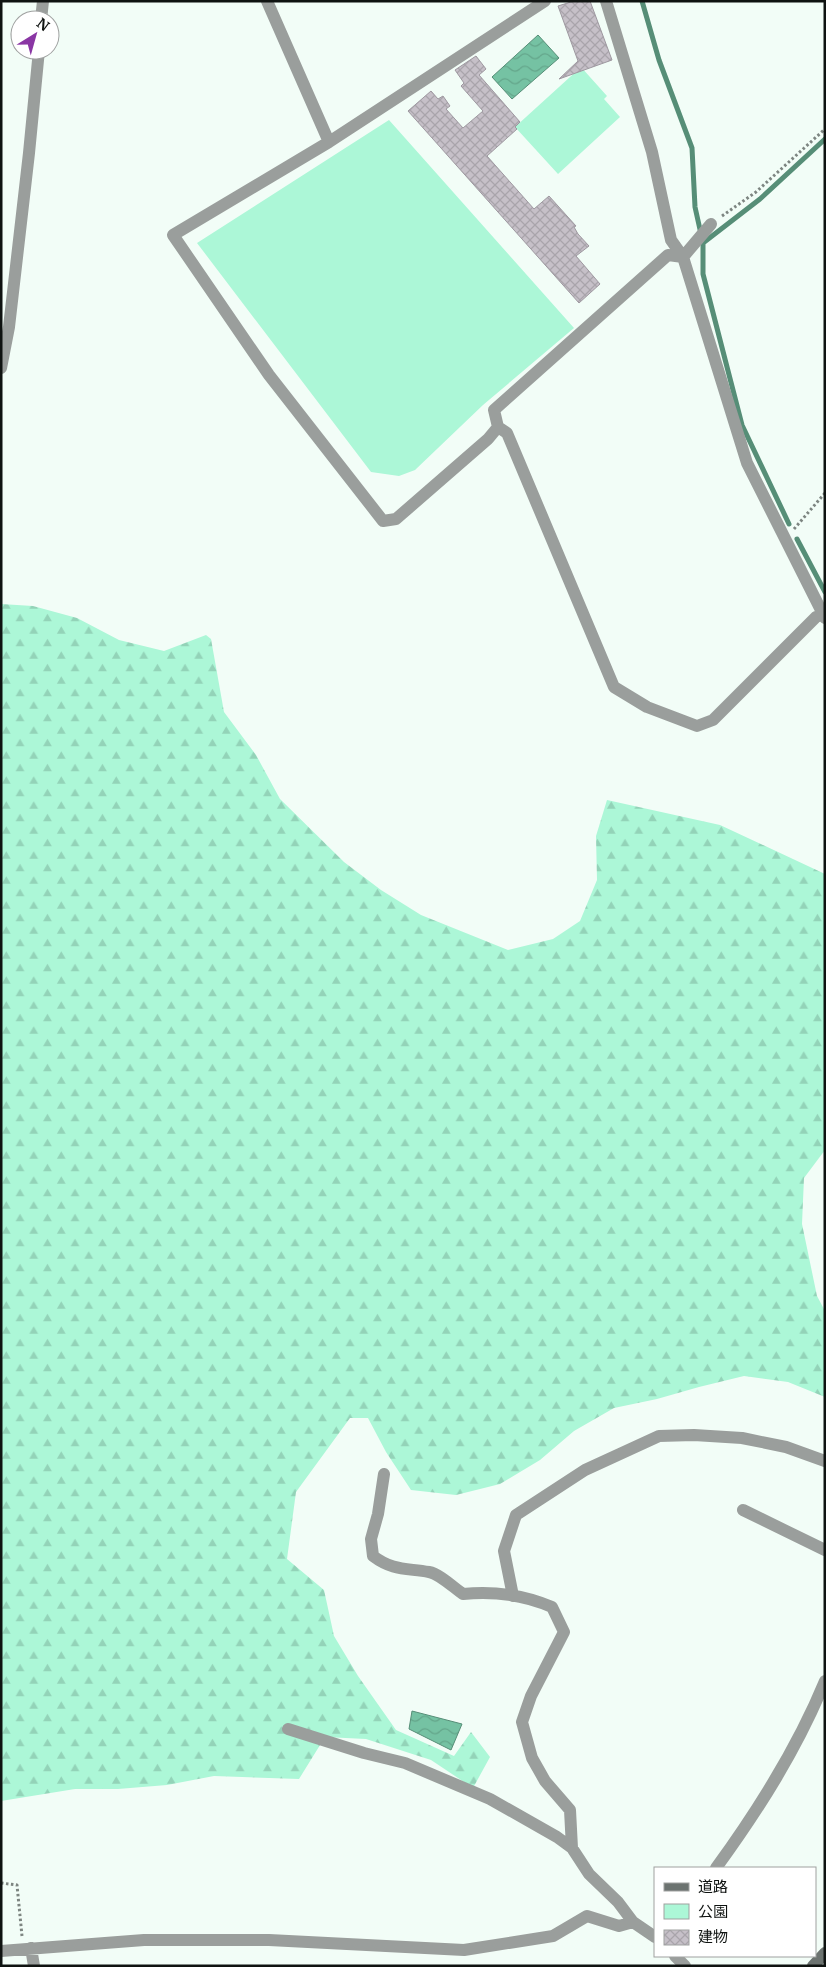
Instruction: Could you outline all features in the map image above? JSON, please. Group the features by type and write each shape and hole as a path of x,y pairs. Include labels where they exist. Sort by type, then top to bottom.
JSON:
{"street":[{"path":"267,1 329,142"},
{"path":"498,427 488,439 396,520 383,521 269,374 173,235 329,142 545,1"},
{"path":"606,1 652,152 671,240 682,256 746,463 784,541 824,616 816,617 713,720 697,726 647,707 614,687 507,432 498,427 494,410 668,255 682,256"},
{"path":"1,368 15,279 38,60"},
{"path":"682,256 711,224"},
{"path":"513,1596 504,1551 516,1515 585,1470 659,1436 694,1435 742,1438 786,1447 825,1461"},
{"path":"384,1474 378,1514 371,1539 372,1556 385,1565 408,1571 431,1572 463,1594 482,1592 531,1598 552,1607 564,1632 531,1696 522,1722 532,1758 545,1781 570,1810 572,1848"},
{"path":"743,1510 825,1550"},
{"path":"717,1867 758,1811 816,1704 825,1681"},
{"path":"288,1729 364,1754 405,1763 490,1798 557,1837 572,1848 588,1874 618,1902 633,1922 654,1936"},
{"path":"1,1951 153,1940 378,1944 427,1949 464,1950 553,1936 587,1916 619,1926 633,1922"},
{"path":"27,1949 34,1966"},
{"path":"813,1966 825,1953"},
{"path":"676,1957 685,1966"}],"path":[{"path":"711,224 756,192 825,129"},
{"path":"784,541 825,493"},
{"path":"1,1883 17,1885 27,1949"}],"green space":[{"path":"581,67 607,96 604,99 620,117 558,174 515,127"},
{"path":"389,120 574,328 483,405 415,470 399,476 371,472 197,243"},
{"path":"1,604 33,606 77,618 119,640 164,651 206,635 211,639 224,712 256,755 280,799 344,862 381,890 421,915 508,950 553,939 580,921 597,880 596,836 607,800 720,825 825,874 825,1150 804,1178 802,1224 817,1296 825,1311 825,1397 788,1382 744,1376 657,1399 614,1408 574,1431 540,1460 500,1484 456,1495 411,1490 386,1452 368,1418 350,1418 296,1492 287,1559 324,1590 334,1636 358,1676 396,1730 454,1756 471,1732 490,1757 473,1788 431,1760 366,1739 325,1737 299,1779 214,1776 167,1785 118,1789 75,1789 1,1801"}],"water":[{"path":"538,35 559,58 512,99 492,77"},
{"path":"412,1711 462,1724 451,1750 409,1729"}],"building":[{"path":"574,1 590,1 612,60 559,79 578,61 558,6"},
{"path":"476,56 486,69 479,75 520,122 515,127 517,129 487,156 534,209 549,196 576,226 574,227 578,234 589,246 576,256 600,284 579,303 408,111 431,91 438,99 443,96 450,106 446,109 463,128 483,111 461,86 464,83 455,70"}],"waterway":[{"path":"642,1 659,60 692,148 695,207 703,243 703,274 742,425 789,524"},
{"path":"703,243 760,199 825,139"},
{"path":"797,539 825,592"}]}
